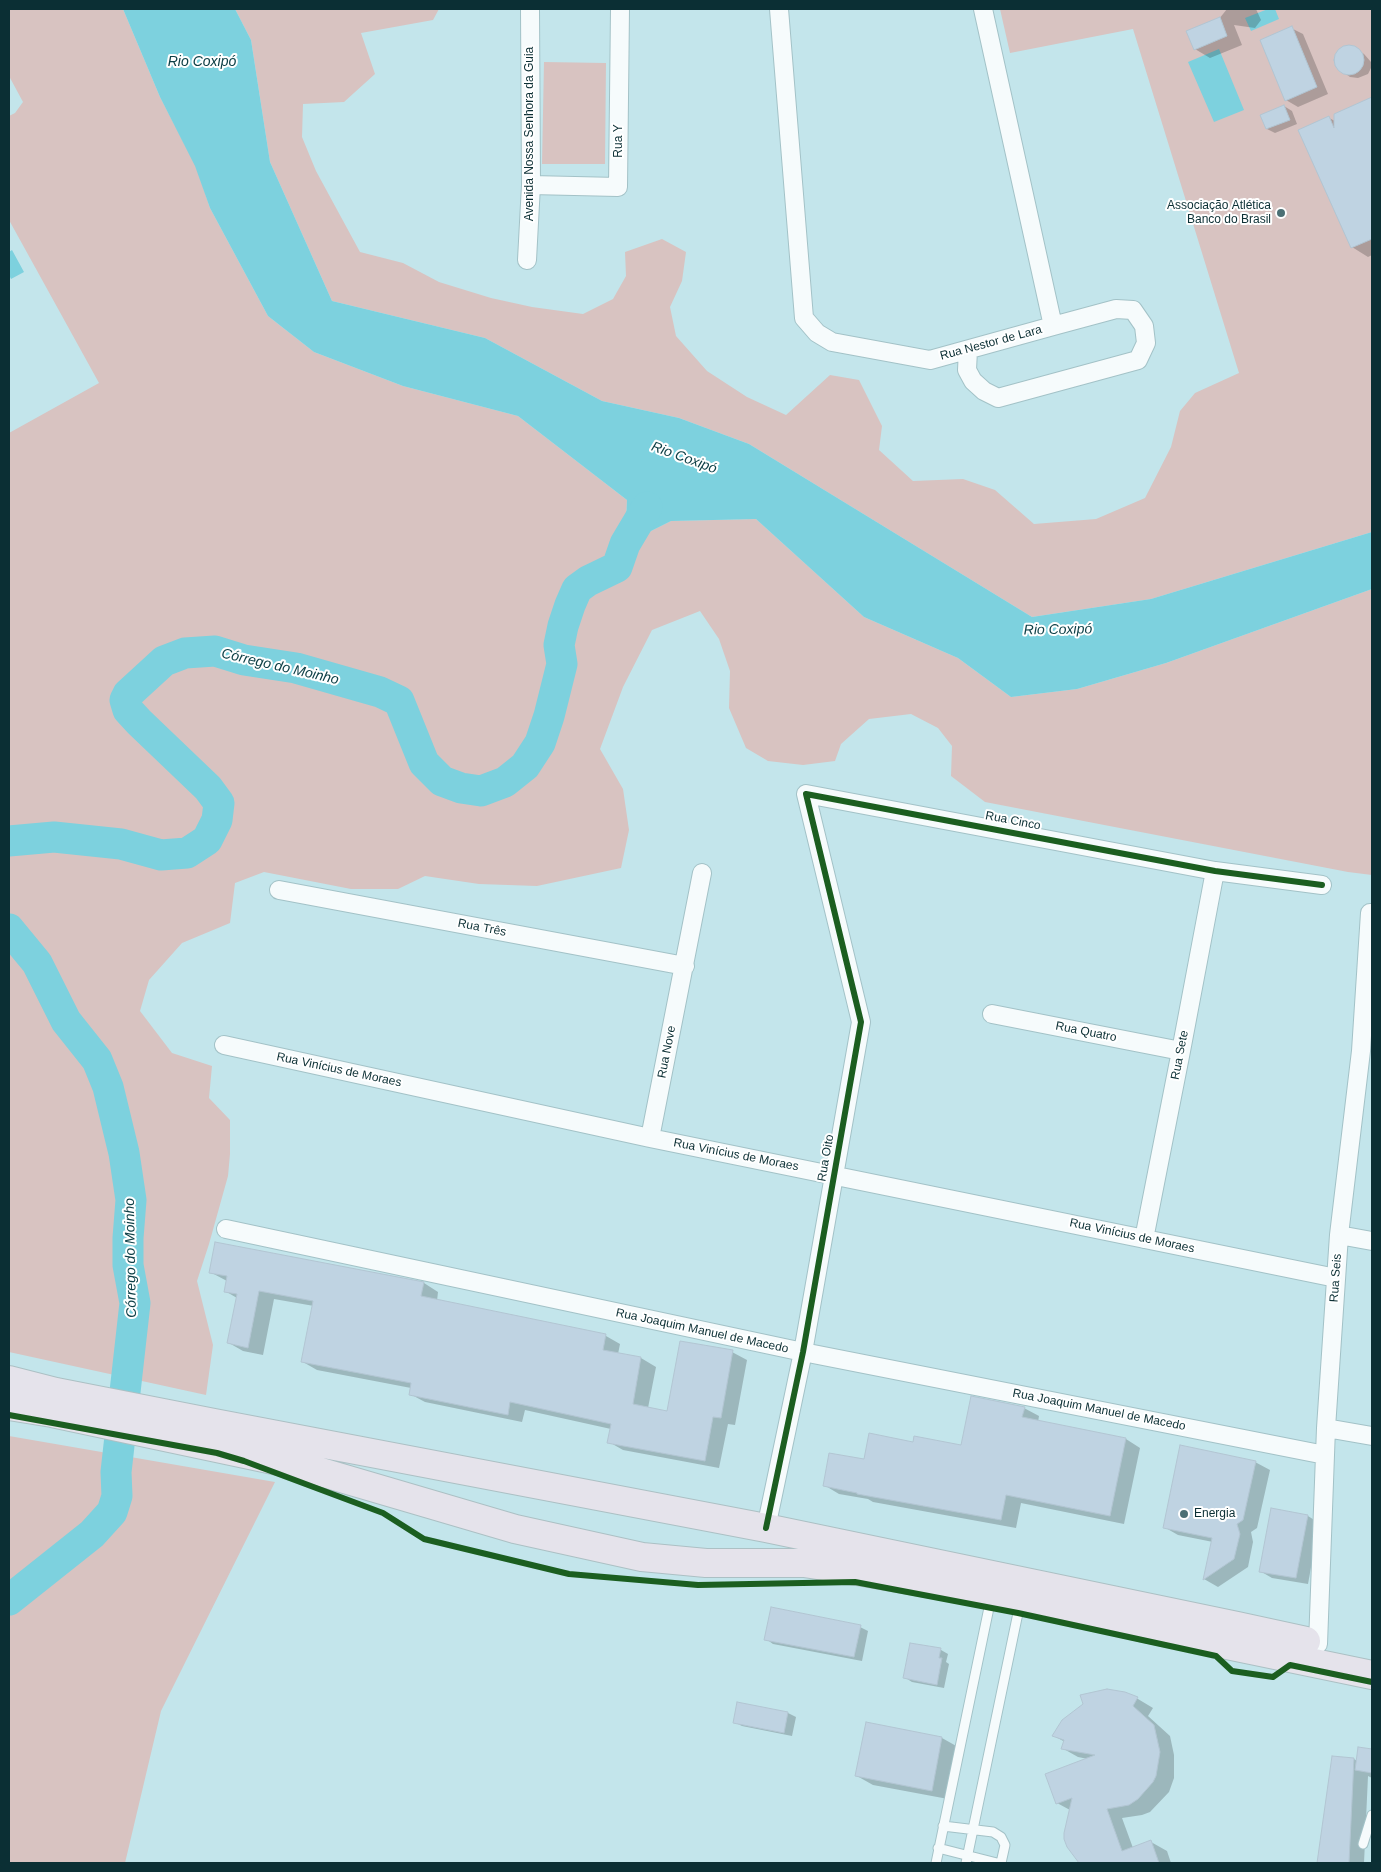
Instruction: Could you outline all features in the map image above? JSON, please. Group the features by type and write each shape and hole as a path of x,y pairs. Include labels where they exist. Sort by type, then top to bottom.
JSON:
{"main road":[{"path":"9,1380 54,1403 208,1435 766,1528 1249,1639 1372,1674"},
{"path":"9,1406 54,1403"},
{"path":"208,1435 297,1465 515,1529 642,1557 706,1563 804,1564 863,1572 1023,1600 1140,1627 1249,1639 1318,1644 1372,1656"}],"street":[{"name":"Avenida Nossa Senhora da Guia","path":"527,260 531,185 530,9"},
{"name":"Rua Y","path":"531,185 618,187 620,9"},
{"name":"Rua Nestor de Lara","path":"779,9 804,318 817,333 832,342 930,360 1053,326 983,9"},
{"path":"968,350 967,370 973,381 984,391 998,398 1138,360 1146,342 1144,326 1133,310 1116,309 1053,326"},
{"name":"Rua Cinco","path":"806,794 1215,871 1322,885"},
{"name":"Rua Oito","path":"766,1528 803,1352 861,1022 806,794"},
{"name":"Rua Sete","path":"1144,1239 1215,871"},
{"name":"Rua Nove","path":"650,1138 702,873"},
{"name":"Rua Três","path":"280,890 685,966"},
{"name":"Rua Seis","path":"1318,1644 1326,1428 1339,1235 1367,1052 1370,913"},
{"name":"Rua Quatro","path":"992,1014 1181,1051"},
{"name":"Rua Vinícius de Moraes","path":"224,1045 650,1138 1336,1278"},
{"name":"Rua Joaquim Manuel de Macedo","path":"226,1229 803,1352 1325,1454"},
{"path":"1339,1235 1372,1241"},
{"path":"1326,1428 1372,1436"}],"lane":[{"path":"936,1863 991,1595"},
{"path":"967,1860 1018,1613 1023,1600"},
{"path":"1364,1844 1372,1815"},
{"path":"943,1826 993,1832 1001,1837 1005,1845 1000,1863"},
{"path":"938,1848 967,1860 997,1863"}],"shaded area":[{"path":"9,9 123,9 160,97 196,166 210,208 268,316 314,352 403,386 518,416 627,500 625,544 671,521 756,519 864,617 958,658 1011,697 1077,689 1166,663 1372,589 1372,875 1348,872 985,802 951,776 952,746 938,728 911,714 869,719 841,744 835,761 803,765 768,761 746,748 729,708 730,671 719,639 700,611 652,630 623,687 600,749 623,789 629,830 621,868 537,886 479,884 425,876 398,889 351,889 264,872 235,883 230,923 182,943 149,980 140,1011 172,1053 212,1066 209,1098 230,1120 228,1176 197,1281 213,1345 206,1395 9,1352 9,433 99,383 9,220 9,116 15,113 23,102 9,76"},
{"path":"235,9 439,9 433,20 361,33 375,74 344,102 303,104 302,137 316,171 360,252 403,263 439,282 491,298 532,307 583,314 613,299 626,276 625,252 662,239 686,252 682,281 670,307 676,336 707,371 747,397 786,415 830,375 859,380 882,426 879,450 913,481 963,479 995,490 1034,524 1096,519 1145,498 1171,447 1180,411 1195,393 1239,373 1133,29 1010,53 1000,9 1372,9 1372,532 1151,599 1032,617 749,444 679,418 602,401 485,338 332,301 270,162 251,40"},
{"path":"544,62 606,63 605,164 542,164"},
{"path":"9,1436 275,1482 161,1711 125,1863 9,1863"}],"water":[{"name":"Rio Coxipó","path":"123,9 235,9 251,40 270,162 332,301 485,338 602,401 679,418 749,444 1032,617 1151,599 1372,532 1372,589 1166,663 1077,689 1011,697 958,658 864,617 756,519 671,521 625,544 627,500 518,416 403,386 314,352 268,316 210,208 195,166 160,97"},
{"path":"1268,9 1275,9 1279,19 1251,31 1245,18"},
{"path":"1219,49 1244,110 1214,122 1188,62"},
{"path":"12,250 24,272 11,279 9,275 9,252"}],"building":[{"path":"1220,17 1227,36 1194,50 1186,31"},
{"path":"1292,26 1317,87 1285,101 1260,40"},
{"path":"1349,45 1355,46 1363,54 1363,66 1355,74 1349,75 1343,74 1335,66 1334,60 1335,54 1343,46"},
{"path":"1372,97 1372,239 1351,248 1298,130 1329,116 1334,128 1334,114"},
{"path":"1284,105 1290,120 1266,129 1260,115"},
{"path":"215,1242 424,1282 421,1296 606,1334 603,1350 641,1357 633,1404 667,1411 680,1341 733,1350 721,1418 713,1417 705,1461 607,1443 611,1424 510,1402 508,1415 409,1395 411,1383 301,1362 313,1301 259,1291 248,1348 227,1343 237,1294 224,1292 227,1276 209,1273"},
{"path":"971,1396 1025,1407 1022,1417 1126,1438 1110,1516 1006,1495 1001,1520 823,1486 829,1453 864,1459 869,1433 913,1442 914,1436 961,1445"},
{"path":"1180,1445 1256,1461 1243,1520 1237,1524 1240,1534 1234,1559 1203,1580 1212,1538 1163,1528"},
{"path":"1271,1508 1308,1515 1296,1578 1259,1572"},
{"path":"771,1607 861,1625 854,1657 764,1640"},
{"path":"910,1643 941,1648 939,1658 942,1658 937,1685 903,1678"},
{"path":"1107,1689 1125,1692 1138,1697 1133,1706 1154,1725 1160,1752 1156,1776 1153,1782 1138,1799 1129,1805 1107,1809 1122,1851 1151,1840 1159,1863 1079,1863 1067,1847 1064,1839 1072,1798 1056,1804 1045,1774 1095,1755 1061,1749 1064,1740 1052,1736 1062,1720 1083,1704 1080,1695"},
{"path":"737,1702 788,1712 784,1733 733,1723"},
{"path":"866,1722 942,1737 932,1791 855,1776"},
{"path":"1358,1747 1372,1749 1372,1773 1355,1770"},
{"path":"1332,1756 1354,1758 1349,1863 1317,1863"}],"waterway":[{"name":"Córrego do Moinho","path":"9,841 54,837 121,844 161,855 187,853 207,840 217,820 219,803 208,788 128,710 125,700 128,694 164,661 185,653 215,651 244,660 296,668 380,692 399,701 424,763 442,781 461,788 481,791 505,782 525,766 540,743 562,664 559,645 563,626 577,589 588,581 617,567 625,544 647,507"},
{"name":"Córrego do Moinho","path":"9,929 37,963 66,1021 97,1060 108,1087 124,1153 131,1200 128,1265 135,1303 116,1472 117,1496 112,1512 92,1534 9,1600"}],"cycle path":[{"path":"766,1528 803,1352 861,1022 806,794 1215,871 1322,885"},
{"path":"9,1415 217,1453 244,1461 383,1513 424,1539 569,1574 698,1585 855,1582 1018,1613 1216,1656 1232,1671 1273,1677 1290,1665 1372,1682"}],"place":[{"name":"Associação Atlética Banco do Brasil","path":"1281,213"},
{"name":"Energia","path":"1184,1514"}]}
